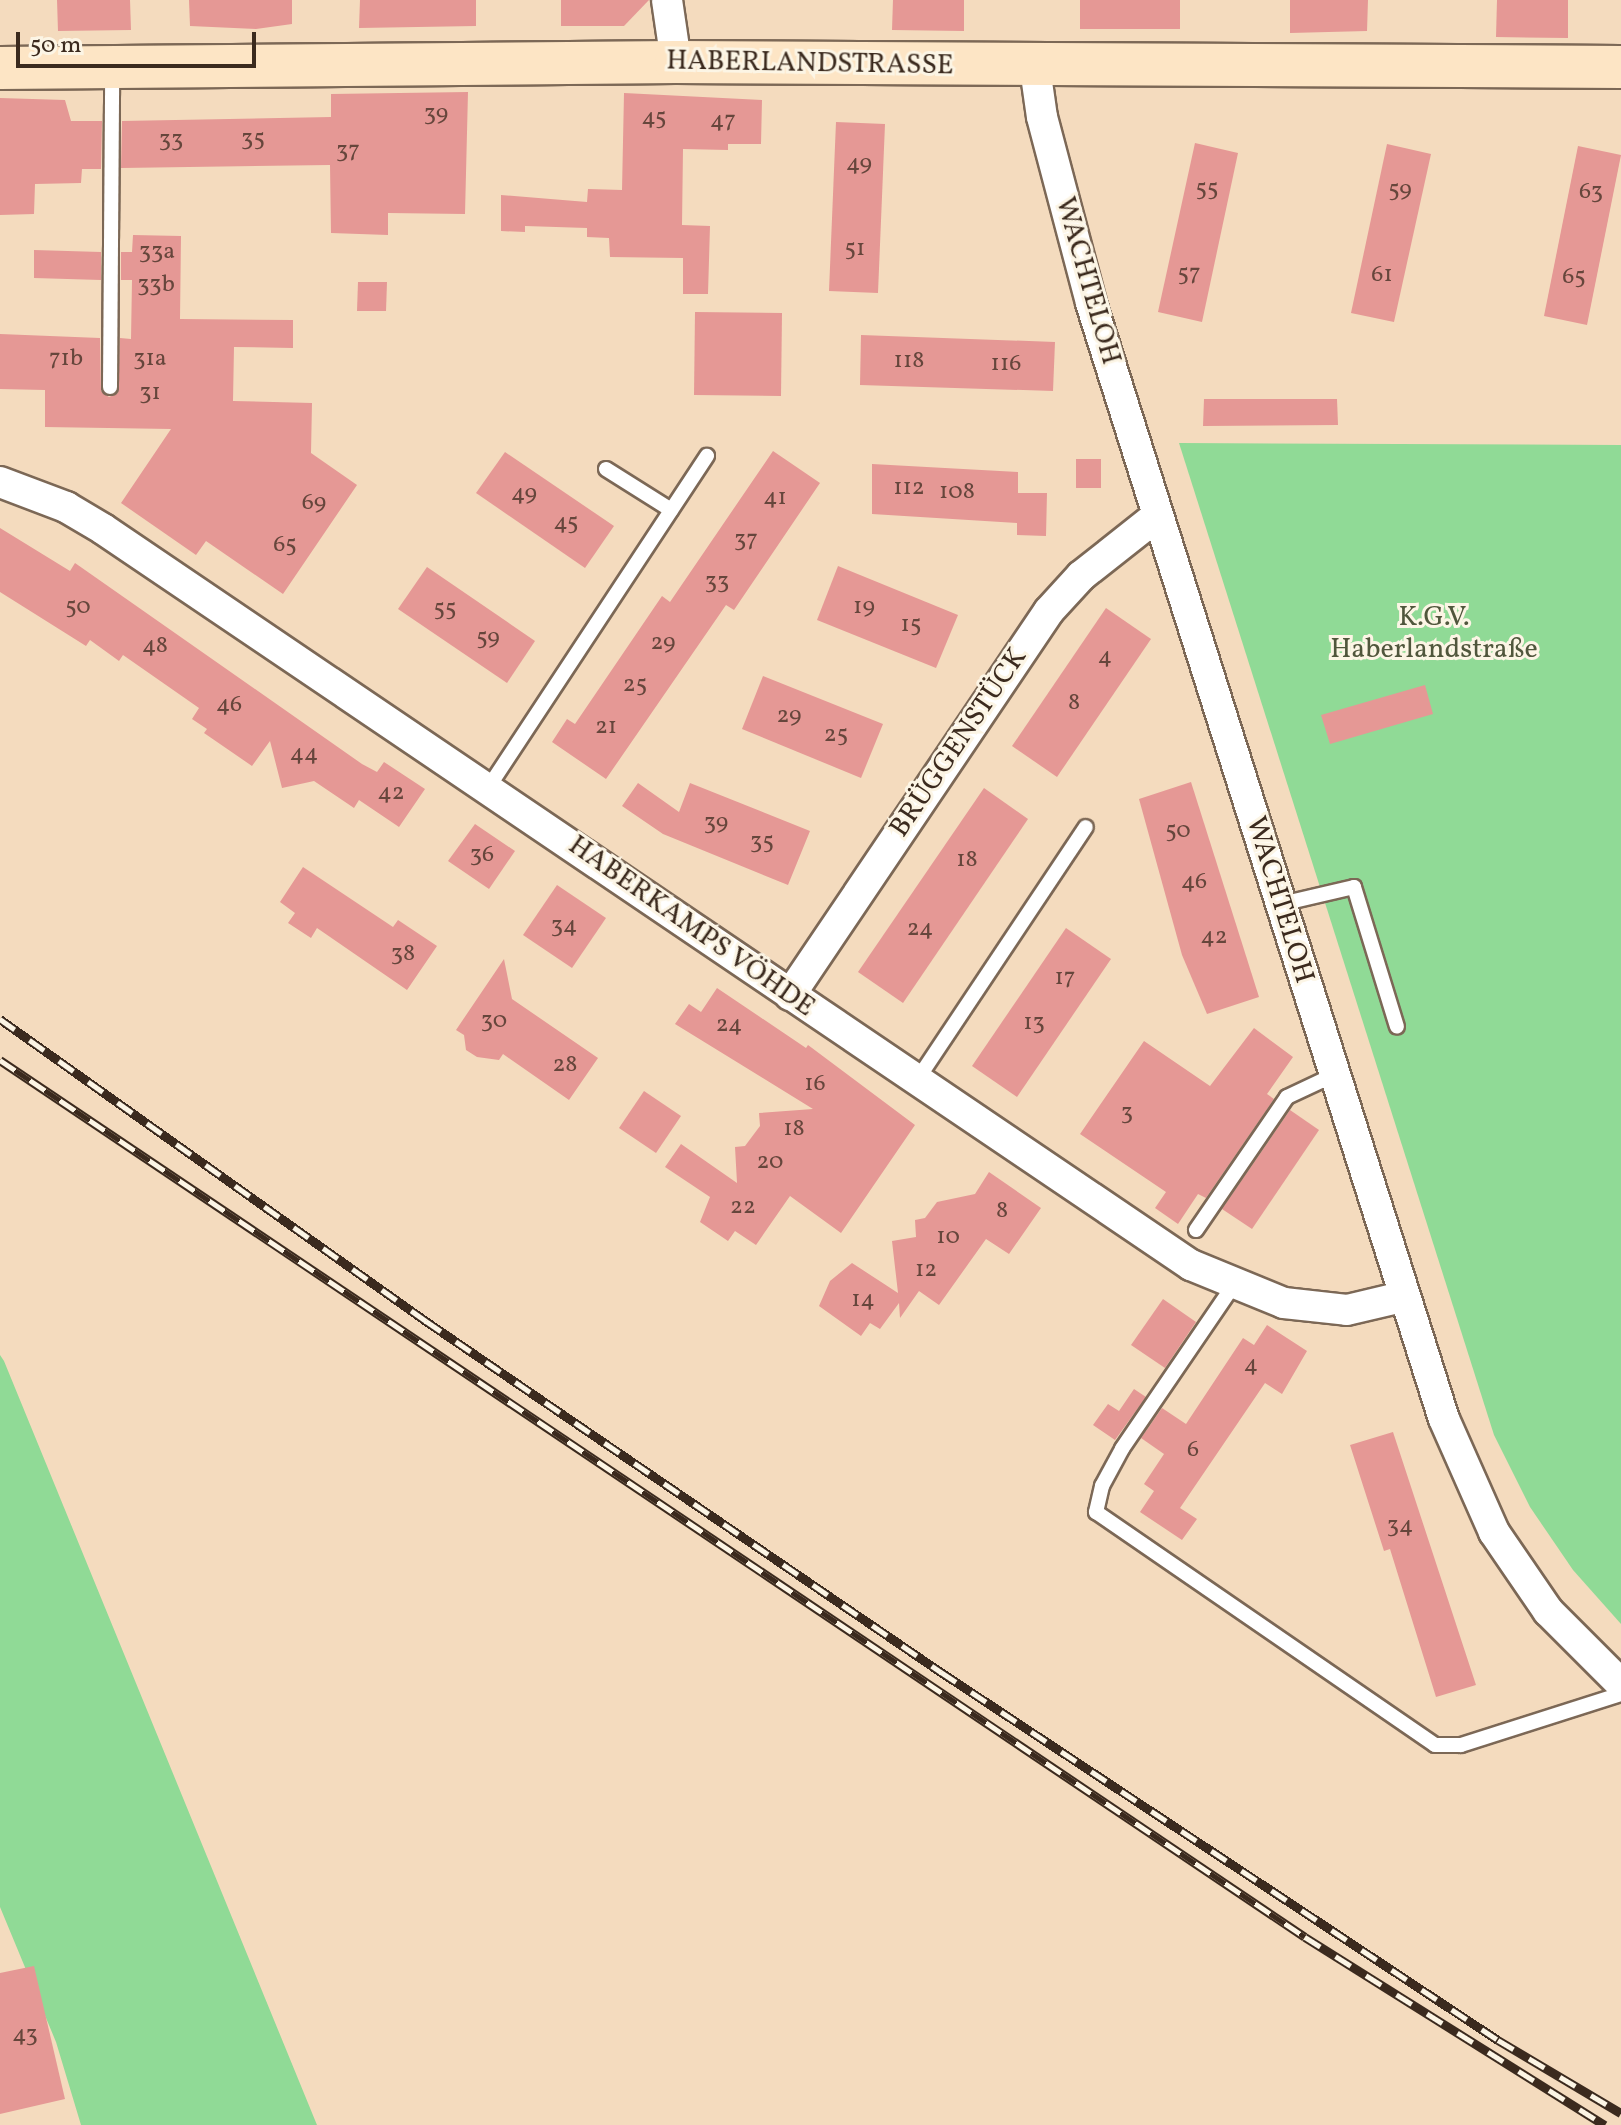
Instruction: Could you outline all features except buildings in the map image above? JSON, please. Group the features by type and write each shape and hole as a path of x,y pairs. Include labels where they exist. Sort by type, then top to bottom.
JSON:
{"street":[{"path":"667,0 676,62"},
{"name":"HABERLANDSTRASSE","path":"0,68 676,62 1035,68 1621,67"},
{"name":"WACHTELOH","path":"1035,68 1042,117 1091,303 1402,1297 1444,1419 1494,1532 1548,1611 1621,1684"},
{"name":"HABERKAMPS VÖHDE","path":"0,482 66,507 103,529 1145,1236 1233,1286 1284,1303 1347,1310 1402,1297"},
{"name":"BRÜGGENSTÜCK","path":"790,995 1049,611 1081,576 1157,516"}],"lane":[{"path":"110,387 112,67"},
{"path":"488,788 707,456"},
{"path":"606,469 671,510"},
{"path":"917,1081 1086,827"},
{"path":"1281,904 1354,887 1397,1027"},
{"path":"1196,1230 1287,1097 1334,1075"},
{"path":"1233,1286 1122,1449 1102,1486 1096,1512 1435,1745 1461,1745 1621,1694"}],"green space":[{"name":"K.G.V. Haberlandstraße","path":"1179,443 1621,445 1621,1624 1573,1570 1530,1507 1494,1435"},
{"path":"0,1355 317,2125 81,2125 56,2042 0,1907"}],"railway":[{"path":"0,1019 426,1321 941,1672 1498,2040 1621,2113"},
{"path":"0,1060 1305,1937 1605,2125"}]}
